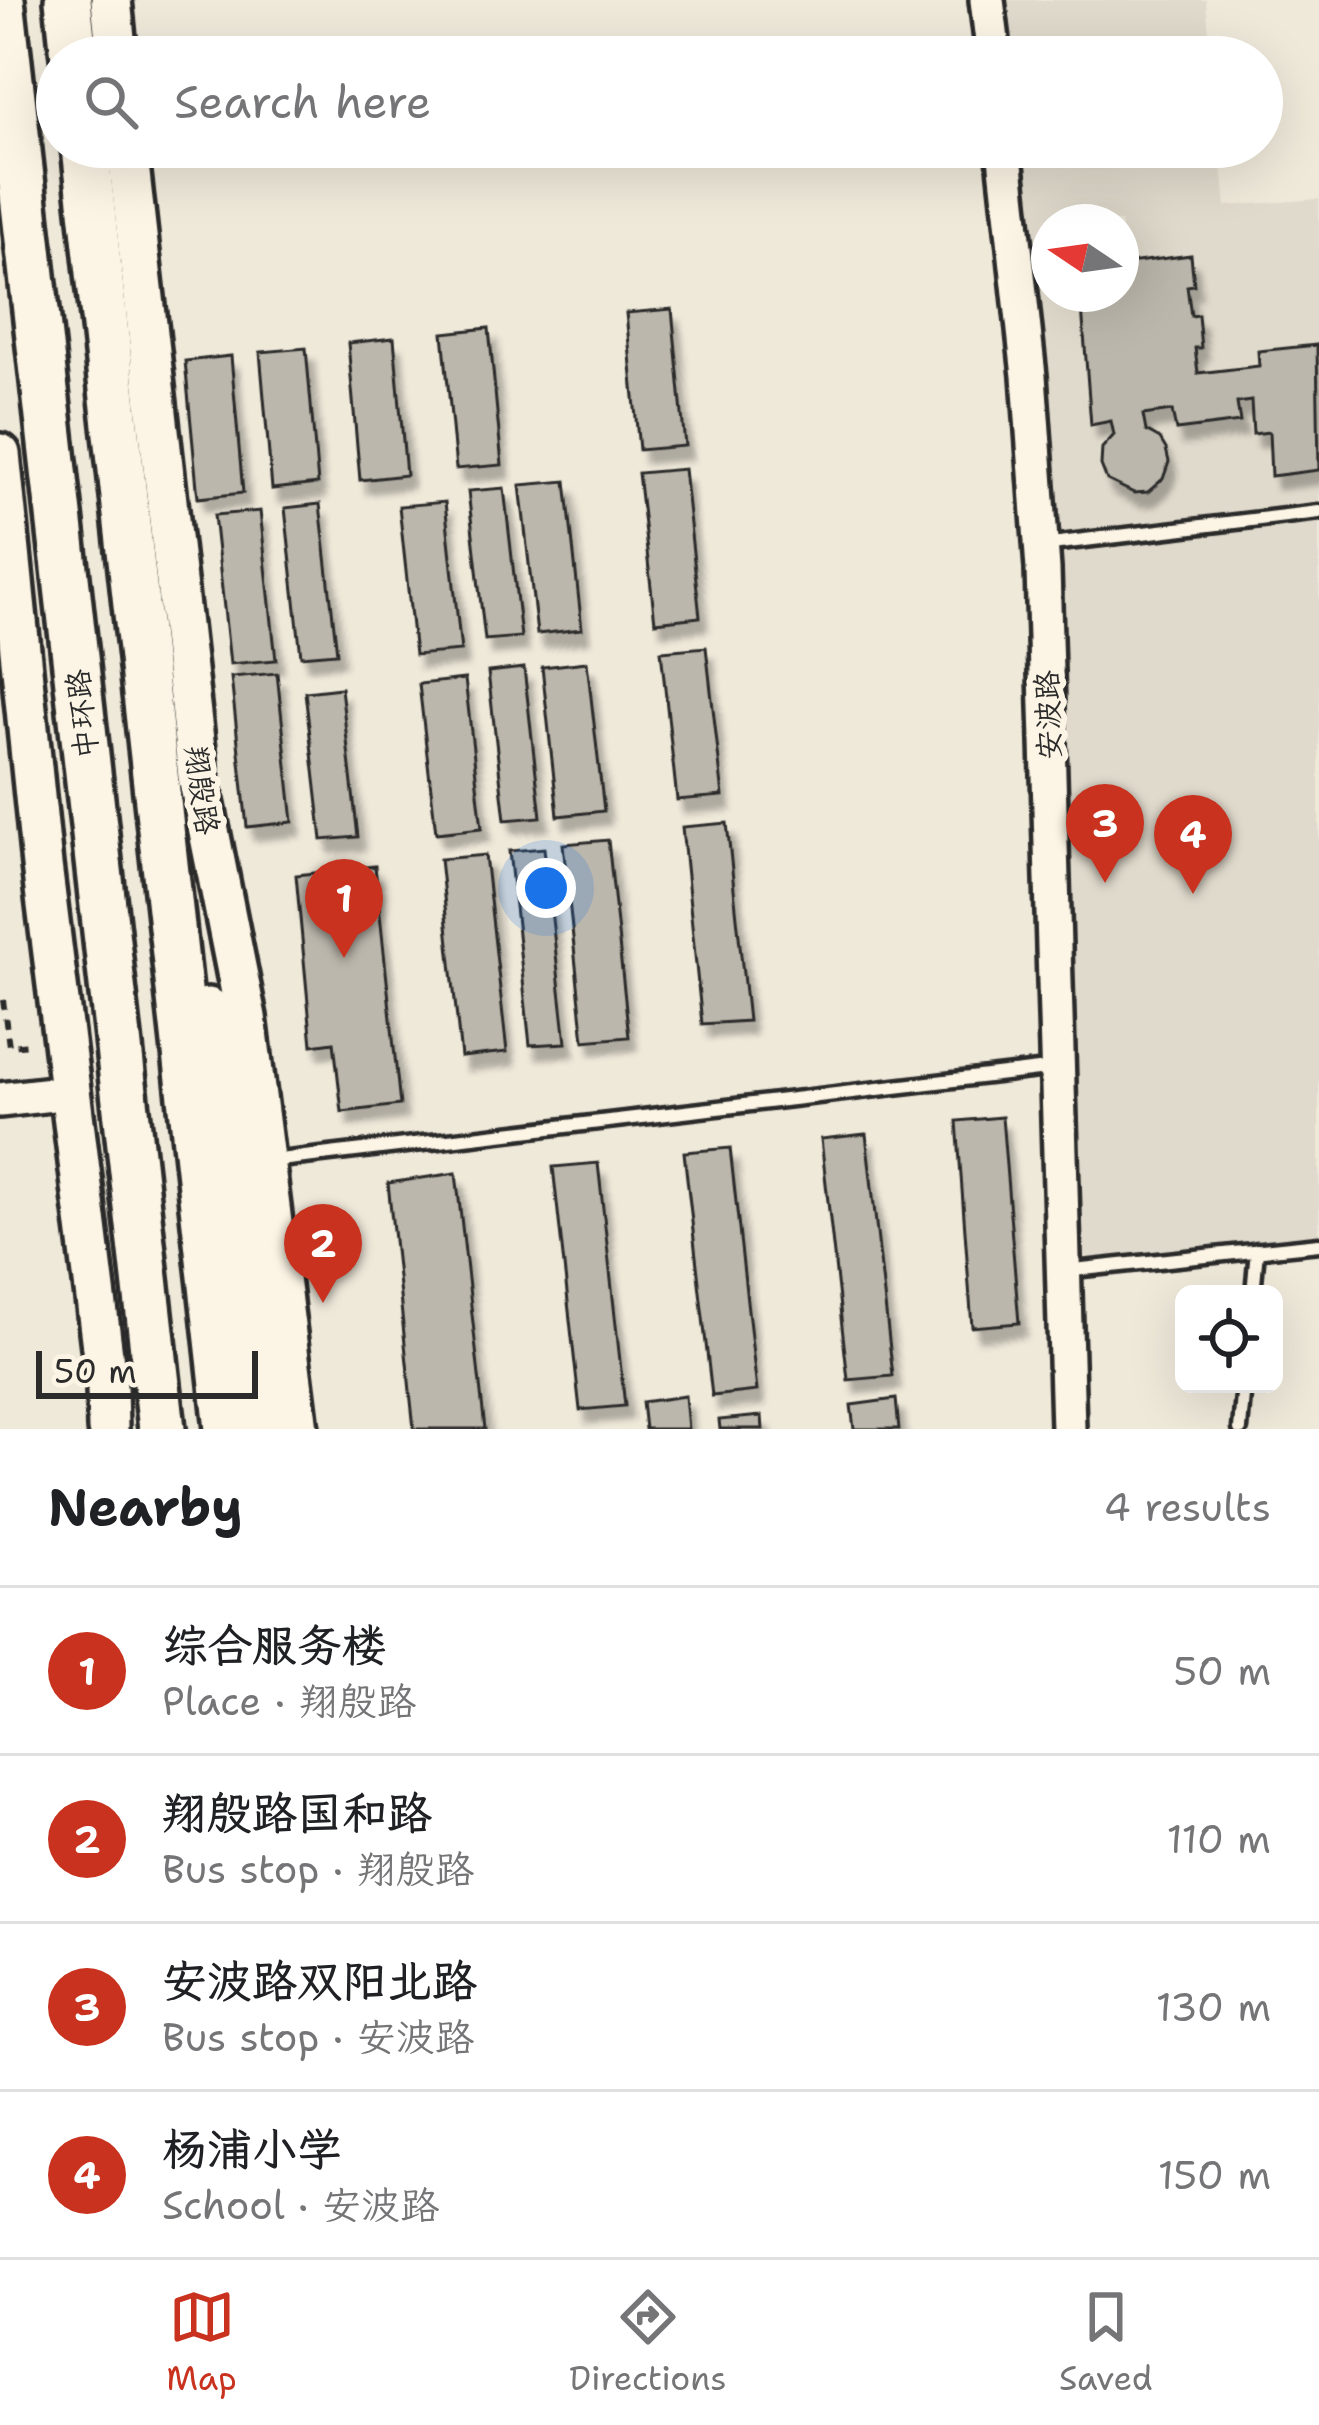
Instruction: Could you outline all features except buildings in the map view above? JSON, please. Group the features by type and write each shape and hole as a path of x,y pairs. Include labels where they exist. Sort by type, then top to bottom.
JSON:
{"highway":[{"name":"中环路","path":"1,0 160,1429"},
{"path":"68,0 72,36"},
{"path":"87,168 228,1429"},
{"path":"154,752 235,1142 272,1429"}],"main road":[{"path":"111,0 115,36"},
{"name":"翔殷路","path":"130,168 198,776 246,1016 298,1429"},
{"path":"0,454 63,1041 107,1388 107,1429"}],"street":[{"path":"987,0 991,36"},
{"name":"安波路","path":"1006,168 1030,376 1041,545 1068,1429"},
{"path":"0,1100 69,1092"}],"lane":[{"path":"1041,545 1319,512"},
{"path":"264,1162 1056,1068"},
{"path":"1063,1271 1319,1244"},
{"path":"1254,1285 1257,1250"},
{"path":"1240,1429 1243,1393"}],"path":[{"path":"3,1000 9,1046 63,1041"}],"shaded area":[{"path":"1006,0 1206,0 1209,36 1010,36"},
{"path":"1021,168 1222,168 1226,206 1319,199 1319,1239 1078,1258"}],"place":[{"name":"安波路双阳北路","path":"1105,883"},
{"name":"杨浦小学","path":"1193,894"},
{"name":"综合服务楼","path":"344,958"},
{"name":"翔殷路国和路","path":"323,1303"}]}
